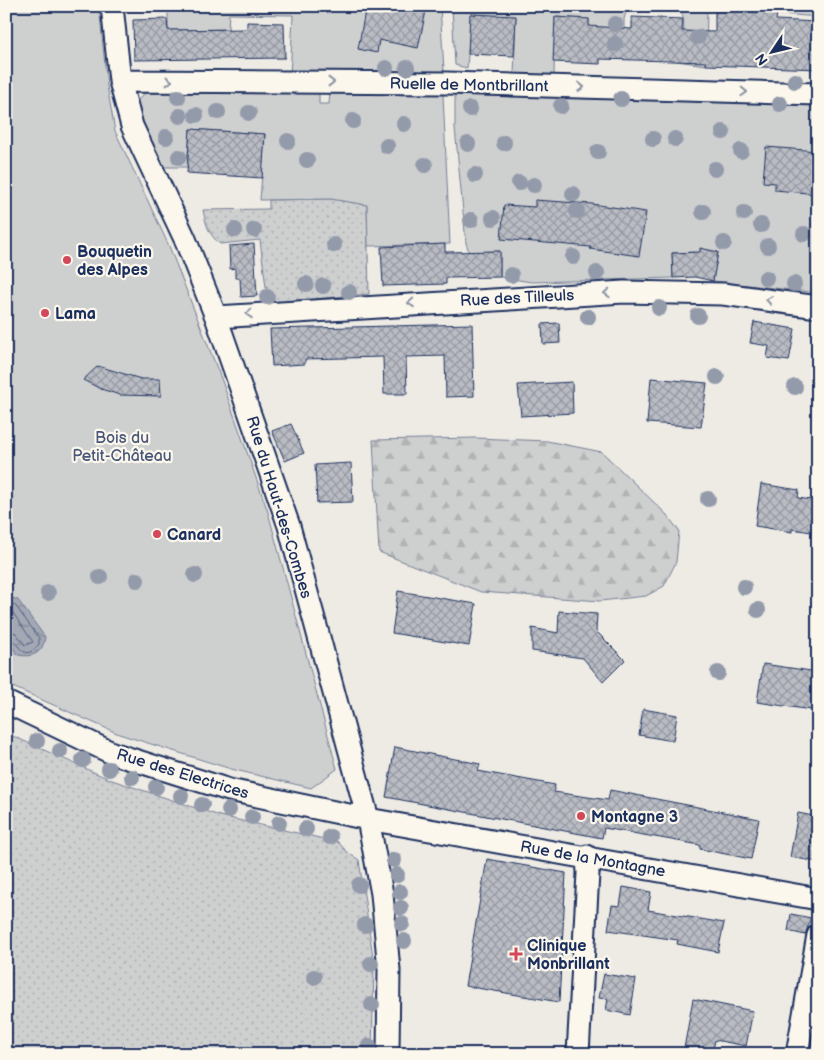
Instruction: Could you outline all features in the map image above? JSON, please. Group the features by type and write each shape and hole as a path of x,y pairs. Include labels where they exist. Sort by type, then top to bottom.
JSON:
{"street":[{"name":"Rue du Haut-des-Combes","path":"112,6 120,81 132,126 185,239 216,317 289,526 368,818 382,894 389,970 388,1054"},
{"name":"Ruelle de Montbrillant","path":"120,81 447,83 818,94"},
{"name":"Rue des Tilleuls","path":"216,317 624,292 723,294 818,307"},
{"name":"Rue des Electrices","path":"6,702 112,753 229,790 368,818"},
{"name":"Rue de la Montagne","path":"368,818 818,899"},
{"path":"578,1054 588,872 587,856"},
{"path":"797,1054 818,935"}],"green space":[{"name":"Bois du Petit-Château","path":"6,6 99,6 107,86 115,131 169,246 222,381 268,512 337,769 311,788 231,769 119,734 6,684 6,639 18,655 9,597 6,598"},
{"path":"168,6 440,6 444,71 439,75 290,77 293,15 229,14 228,29 168,30"},
{"path":"452,6 628,6 624,19 624,54 589,26 589,19 555,17 554,77 514,76 516,17 471,14 467,68 455,65"},
{"path":"678,6 707,6 706,65 676,61 684,25"},
{"path":"770,6 818,6 818,17 770,13"},
{"path":"438,90 443,95 450,244 368,246 367,205 331,199 260,200 265,134 190,129 187,167 164,167 143,122 138,100 145,93 319,92 319,104 329,104 330,92"},
{"path":"457,92 818,104 818,293 713,281 718,252 701,249 695,277 694,252 672,253 673,278 531,282 500,277 500,251 469,252 466,243 455,128 455,95"},
{"path":"331,199 367,205 369,294 268,303 260,240 220,244 210,233 203,210 269,209 269,200"},
{"path":"476,438 547,441 602,452 667,515 679,531 676,562 664,586 646,596 600,601 481,592 379,552 373,440"},
{"path":"6,733 109,779 220,816 338,842 347,852 359,860 374,964 372,1054 6,1054"}],"water":[{"path":"6,598 18,600 45,637 40,651 33,655 18,655 6,639"}],"building":[{"path":"366,6 401,6 426,11 418,48 379,40 377,53 358,49"},
{"path":"715,10 777,13 776,20 818,22 818,69 706,65 706,62 600,59 600,64 553,62 555,17 589,19 589,26 632,29 632,17 683,19 682,31 715,32"},
{"path":"470,14 516,16 514,56 468,54"},
{"path":"167,19 168,30 247,29 247,22 284,23 285,58 134,60 133,20"},
{"path":"190,129 265,134 262,178 187,173"},
{"path":"766,147 818,151 818,194 775,190 775,183 763,182"},
{"path":"535,200 592,204 646,212 639,256 590,249 591,247 501,239 504,205 535,207"},
{"path":"254,244 257,296 241,297 240,278 235,278 235,268 230,269 229,246"},
{"path":"445,244 445,252 500,251 500,277 446,278 446,284 383,286 381,247"},
{"path":"700,248 718,252 713,281 695,277 673,278 672,253 700,252"},
{"path":"754,322 795,329 789,361 767,358 769,346 750,343"},
{"path":"559,323 560,343 543,344 542,324"},
{"path":"472,324 474,396 446,397 445,356 406,357 407,394 384,394 383,357 305,359 305,364 272,366 270,329"},
{"path":"98,366 141,379 160,379 161,396 120,395 101,389 83,380"},
{"path":"651,378 707,383 701,427 647,423"},
{"path":"572,382 573,413 521,416 518,385"},
{"path":"291,424 304,453 285,461 272,431"},
{"path":"351,463 353,502 317,503 315,465"},
{"path":"761,484 799,490 798,498 818,501 818,533 792,529 792,532 755,526"},
{"path":"398,591 476,604 469,646 392,633"},
{"path":"559,611 597,614 596,631 625,660 603,682 583,658 532,651 532,628 558,633"},
{"path":"763,664 818,672 818,711 757,702"},
{"path":"643,709 677,715 673,741 639,735"},
{"path":"395,747 480,764 478,771 555,785 554,792 608,800 610,790 759,819 751,859 700,849 700,845 604,828 602,838 386,797"},
{"path":"798,813 818,817 818,862 790,857"},
{"name":"Clinique Monbrillant","path":"487,859 566,873 559,1002 465,986"},
{"path":"623,887 651,892 648,910 724,923 718,952 677,944 678,940 608,930 612,905 620,906"},
{"path":"791,914 811,918 805,935 788,931"},
{"path":"604,974 636,979 630,1015 606,1010 608,999 599,998"},
{"path":"693,999 753,1011 746,1046 715,1040 712,1054 683,1054"}],"place":[{"name":"Bouquetin des Alpes","path":"67,260"},
{"name":"Lama","path":"45,313"},
{"name":"Canard","path":"157,534"},
{"name":"Montagne 3","path":"581,816"},
{"name":"Clinique Monbrillant","path":"516,954"}]}
